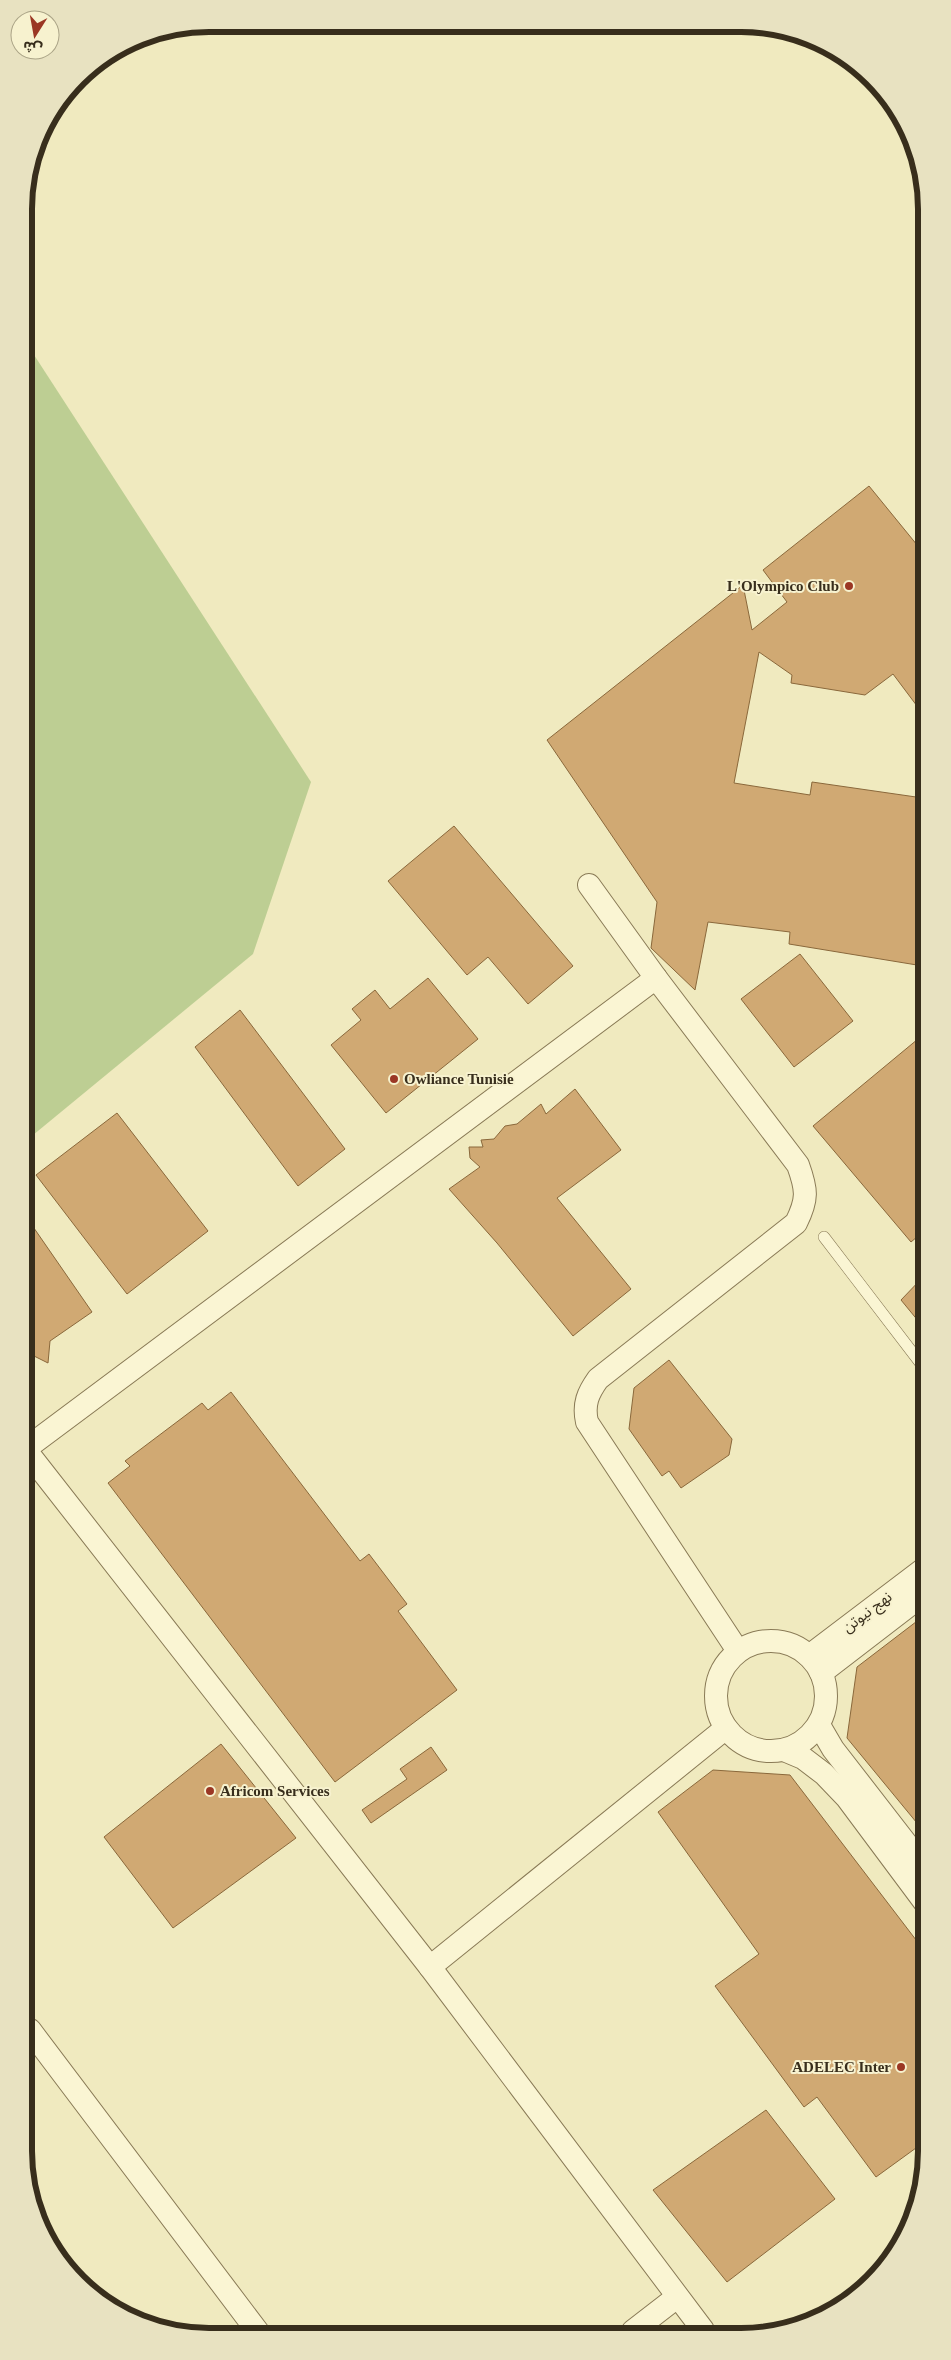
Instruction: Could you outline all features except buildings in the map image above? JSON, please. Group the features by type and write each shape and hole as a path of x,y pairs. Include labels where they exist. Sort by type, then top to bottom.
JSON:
{"street":[{"path":"589,885 656,978 798,1165 806,1186 805,1206 796,1223 598,1379 590,1391 584,1409 587,1422 738,1651"},
{"path":"32,1444 656,978"},
{"path":"32,1458 430,1967 701,2328"},
{"name":"نهج نيوتن","path":"815,1665 918,1574"},
{"name":"نهج نيوتن","path":"815,1665 918,1598"},
{"path":"780,1641 800,1648 815,1665 826,1683 826,1704 819,1725 804,1741 784,1750 762,1751 742,1743 726,1728 717,1709 716,1687 723,1666 738,1651 758,1642 780,1641"},
{"path":"819,1725 833,1749 918,1859"},
{"path":"430,1967 726,1728"},
{"path":"784,1750 803,1758 824,1774 847,1798 918,1893"},
{"path":"32,2033 255,2328"},
{"path":"637,2328 677,2297"}],"lane":[{"path":"824,1237 918,1361"}],"green space":[{"path":"32,352 311,782 253,954 32,1136"}],"place":[{"name":"L'Olympico Club","path":"849,586"},
{"name":"Owliance Tunisie","path":"394,1079"},
{"name":"Africom Services","path":"210,1791"},
{"name":"ADELEC Inter","path":"901,2067"}]}
